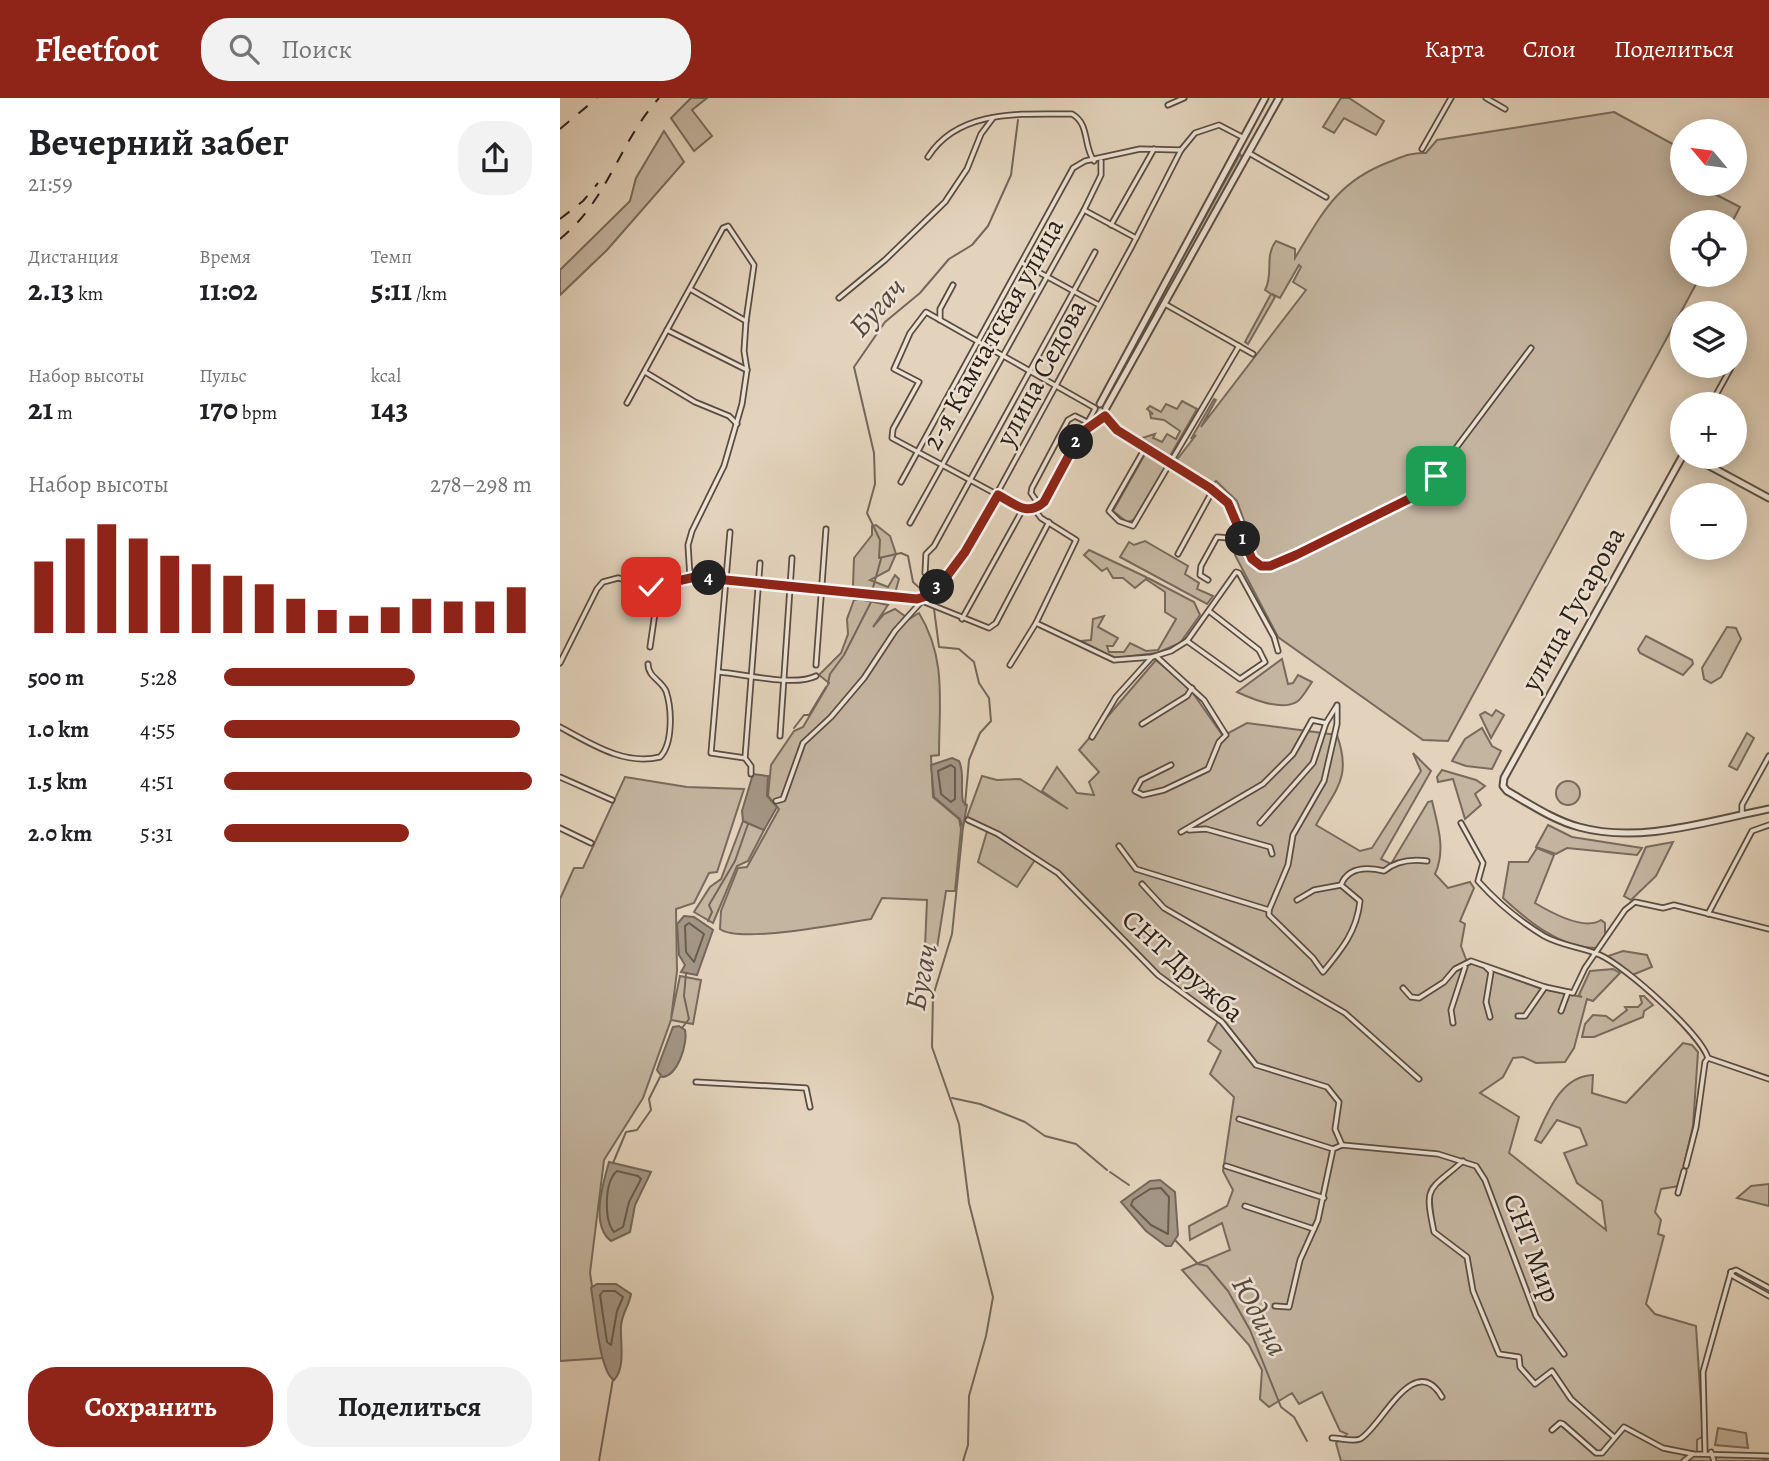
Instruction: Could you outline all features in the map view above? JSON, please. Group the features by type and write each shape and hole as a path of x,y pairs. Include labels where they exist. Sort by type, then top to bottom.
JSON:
{"street":[{"path":"1168,105 1184,98"},
{"path":"1104,416 1097,416 1113,376 1265,98"},
{"path":"1279,98 1123,382 1099,408 1087,422 1040,506 1023,509 894,440 892,433 919,382 894,368 923,313 1099,408 1117,430 1213,490 1228,503 1252,559 1261,566 1270,566 1423,492 1531,348"},
{"path":"1422,149 1451,98"},
{"path":"1486,98 1505,108"},
{"path":"928,157 937,141 950,131 993,118 1014,114 1072,114 1084,125 1090,155 1094,161"},
{"path":"839,298 885,260 945,202 954,191 981,134 993,118"},
{"path":"901,482 1073,167 1126,152 1181,150 1195,133 1219,125 1244,138"},
{"path":"1239,147 1326,197"},
{"path":"1111,225 1154,149"},
{"name":"улица Седова","path":"917,599 927,596 939,585 965,552 1181,150"},
{"name":"2-я Камчатская улица","path":"910,523 1084,210 1100,178 1101,160"},
{"path":"1084,210 1136,238"},
{"path":"627,403 723,228 728,226 754,265 746,321 744,351 747,370 737,424 724,466 692,531 688,545 690,577"},
{"path":"939,585 925,573 926,554 934,546 1094,252"},
{"path":"1022,263 1045,278 1099,305"},
{"path":"940,320 940,309 953,285"},
{"path":"690,289 746,321"},
{"path":"1165,304 1254,354"},
{"path":"667,330 747,370"},
{"path":"1145,448 1109,511 1119,521 1133,526 1239,346"},
{"path":"645,372 695,402 729,416 737,424"},
{"path":"1113,376 1123,382"},
{"path":"1040,506 1031,493 1032,488 1068,420 1075,416 1087,422"},
{"path":"1081,433 1104,416"},
{"name":"улица Гусарова","path":"1675,469 1503,783 1507,791 1562,821 1613,833 1646,832 1742,814"},
{"path":"1715,469 1769,498"},
{"path":"1178,554 1213,490"},
{"path":"962,619 1023,509"},
{"path":"1010,665 1037,624 1076,540 1035,509"},
{"path":"560,663 603,582 618,579 651,587 690,577 917,599 985,628 996,623 1049,522"},
{"path":"1208,580 1200,575 1201,566 1217,537 1229,538 1238,524"},
{"path":"816,665 826,529"},
{"path":"730,532 711,753 745,758"},
{"path":"780,736 792,558"},
{"path":"751,774 751,766 745,758 760,563"},
{"path":"1037,624 1114,660 1154,656 1187,641 1236,572 1274,637 1278,651"},
{"path":"650,648 656,607 666,585"},
{"path":"927,596 928,603"},
{"path":"776,801 783,799 803,743 831,717 864,678 895,631 922,601"},
{"path":"1187,641 1240,679 1266,660 1259,650 1209,611"},
{"path":"1154,656 1192,688 1226,735 1219,742 1208,769 1164,790 1143,795 1135,791 1141,779 1171,765"},
{"path":"1092,737 1116,697 1154,656"},
{"path":"560,727 606,752 655,758 666,751 669,744 665,690 649,672 648,664"},
{"path":"719,672 802,680 816,676"},
{"path":"1142,724 1187,696 1192,688"},
{"path":"1261,823 1313,763 1326,723 1337,705 1336,724 1324,781 1293,835 1288,865 1269,910 1269,915 1314,958 1323,972 1352,936 1360,905 1360,901 1341,885"},
{"path":"1189,830 1198,821 1242,799 1263,784 1293,754 1312,720 1326,723"},
{"path":"1769,756 1744,801 1742,814 1769,809"},
{"path":"560,777 612,800"},
{"name":"СНТ Дружба","path":"968,820 998,834 1058,873 1158,975 1222,1022 1256,1065 1327,1087 1339,1102 1335,1129 1342,1144"},
{"path":"1461,823 1483,863 1478,881 1488,891 1546,937 1598,954 1658,1000 1702,1045 1708,1058 1769,1079"},
{"path":"1708,914 1752,831 1769,825"},
{"path":"560,828 591,843"},
{"path":"1181,832 1206,829 1269,847 1272,855"},
{"path":"1119,846 1136,869 1269,910"},
{"path":"1341,885 1346,875 1354,870 1384,871 1393,864 1417,859 1427,861"},
{"path":"1142,884 1164,908 1345,1013 1419,1079"},
{"path":"1297,900 1314,890 1341,885"},
{"path":"1453,1023 1451,1010 1466,966 1471,961 1545,987 1573,993 1585,968 1598,954 1632,903 1663,908 1674,905 1769,929"},
{"path":"1484,965 1491,972 1486,1002 1490,1017"},
{"path":"1403,988 1410,997 1419,998 1444,982 1455,969 1466,966"},
{"path":"1518,1016 1525,1016 1541,988 1545,987"},
{"path":"1561,1011 1568,992"},
{"path":"1678,1193 1696,1127 1705,1062 1708,1058"},
{"path":"696,1082 806,1088 810,1107"},
{"path":"1239,1119 1333,1149 1342,1144 1427,1152 1463,1161"},
{"path":"1275,1306 1289,1307 1300,1260 1324,1198 1333,1149"},
{"path":"1463,1161 1431,1189 1427,1198 1434,1232 1467,1258 1471,1268 1473,1291 1499,1354 1519,1357 1520,1367 1535,1384 1552,1371 1572,1399 1614,1437"},
{"name":"СНТ Мир","path":"1463,1161 1476,1166 1485,1181 1536,1316 1564,1354"},
{"path":"1226,1166 1324,1198"},
{"path":"1245,1206 1314,1229"},
{"path":"1731,1272 1736,1270 1769,1288"},
{"path":"1731,1272 1733,1276 1769,1296"},
{"path":"1705,1452 1703,1371 1731,1272"},
{"path":"1332,1438 1363,1438 1392,1402 1424,1382 1433,1385 1442,1397"},
{"path":"1552,1430 1560,1423 1563,1424 1597,1453 1602,1453 1624,1427 1663,1448 1693,1454 1711,1452 1769,1456"},
{"path":"1711,1452 1714,1461"},
{"path":"1684,1461 1693,1454"}],"shaded area":[{"path":"691,98 707,98 692,110 712,136 694,151 671,118"},
{"path":"1341,98 1349,98 1384,121 1376,135 1344,118 1334,133 1323,127"},
{"path":"1614,112 1670,142 1670,196 1719,196 1740,207 1738,210 1670,210 1670,287 1694,287 1687,301 1670,301 1670,332 1448,741 1423,740 1278,637 1235,555 1238,549 1252,543 1237,501 1216,481 1213,484 1176,461 1196,435 1191,439 1214,399 1216,400 1201,427 1306,290 1293,282 1301,267 1299,265 1280,298 1272,294 1275,297 1248,344 1245,342 1271,294 1265,290 1269,278 1270,253 1276,241 1295,249 1295,258 1333,200 1356,179 1389,162 1412,154 1426,153 1437,140"},
{"path":"664,131 684,162 607,250 560,295 560,270 630,201 636,178"},
{"path":"1240,154 1243,159 1121,376 1119,373"},
{"path":"1182,401 1197,409 1170,456 1142,438 1155,434 1153,438 1162,442 1167,434 1176,439 1180,431 1164,420 1151,418 1150,413 1153,414 1147,409 1150,406 1161,412 1166,404 1177,409"},
{"path":"1145,454 1166,466 1134,520 1127,522 1113,511"},
{"path":"876,525 890,536 896,554 889,570 870,580 888,587 895,575 899,579 895,593 863,591 853,586 854,558 872,535 872,526"},
{"path":"1145,541 1188,566 1185,574 1199,583 1197,589 1213,596 1207,604 1120,557 1129,542 1134,545"},
{"path":"1089,550 1146,579 1135,588 1123,578 1113,578 1107,568 1102,571 1084,555"},
{"path":"1148,578 1194,602 1200,615 1180,643 1157,653 1114,658 1081,641 1091,640 1093,619 1104,616 1098,627 1118,638 1113,646 1107,646 1109,652 1124,652 1130,643 1146,651 1158,650 1176,619 1165,612 1165,592 1147,580"},
{"path":"854,600 888,605 873,627 884,614 895,609 909,619 919,613 928,630 938,664 939,755 931,756 933,797 959,819 961,829 955,891 946,891 937,948 925,947 927,900 882,898 871,919 816,928 748,934 720,929 721,911 738,868 747,867 779,809 768,796 771,765 794,731 803,727 829,683 819,675 841,653 848,634 847,619"},
{"path":"1727,627 1736,628 1741,639 1721,677 1711,683 1704,679 1702,668"},
{"path":"1646,636 1692,660 1693,664 1683,675 1640,653 1638,649"},
{"path":"1282,659 1288,684 1293,683 1298,675 1312,682 1298,701 1276,705 1237,692"},
{"path":"1156,660 1190,689 1223,736 1247,723 1337,735 1343,762 1340,782 1316,825 1360,851 1372,848 1421,771 1413,753 1431,771 1381,859 1391,864 1428,802 1432,801 1440,847 1435,874 1448,888 1470,882 1474,888 1460,921 1465,924 1461,946 1467,962 1539,988 1582,997 1579,995 1590,971 1613,969 1620,973 1593,1001 1587,999 1574,1048 1565,1062 1536,1063 1523,1057 1513,1058 1503,1077 1480,1093 1519,1117 1509,1153 1606,1230 1602,1201 1577,1183 1564,1153 1587,1145 1580,1128 1557,1120 1541,1143 1535,1140 1550,1108 1563,1089 1572,1082 1593,1075 1592,1093 1626,1103 1683,1043 1692,1045 1698,1052 1693,1126 1679,1186 1661,1189 1655,1212 1661,1220 1658,1234 1664,1236 1646,1304 1655,1314 1696,1326 1703,1436 1697,1440 1697,1455 1756,1456 1769,1461 1341,1461 1336,1443 1347,1434 1340,1431 1322,1392 1299,1404 1292,1393 1269,1407 1260,1399 1262,1370 1249,1345 1182,1270 1230,1250 1222,1223 1190,1240 1189,1226 1227,1206 1233,1190 1223,1171 1234,1097 1210,1074 1221,1051 1208,1041 1219,1019 1159,974 1059,872 1037,857 1017,887 978,862 988,828 967,817 982,776 997,780 1020,779 1068,809 1042,791 1057,767 1077,793 1094,795 1089,782 1099,772 1079,750"},
{"path":"1496,710 1504,715 1491,738 1480,715 1485,712 1492,716"},
{"path":"1482,728 1492,746 1501,751 1492,769 1466,766 1452,761 1465,739"},
{"path":"1747,733 1754,738 1737,770 1729,766"},
{"path":"1442,770 1476,780 1485,786 1475,794 1481,805 1465,819 1453,779 1438,782 1437,777"},
{"path":"625,777 687,787 744,789 717,872 709,873 694,903 676,909 677,971 671,1019 680,976 701,980 693,1024 671,1020 643,1098 604,1160 590,1273 603,1358 560,1361 560,899 574,868 583,868"},
{"path":"1568,781 1577,784 1580,793 1577,802 1568,805 1559,802 1556,793 1559,784"},
{"path":"743,821 764,830 748,861 737,866 713,923 694,912 710,887 721,879"},
{"path":"1548,825 1572,837 1642,848 1637,855 1567,848 1556,854 1536,847"},
{"path":"1673,842 1656,876 1631,900 1624,896 1646,847"},
{"path":"1537,848 1554,855 1535,903 1577,922 1594,923 1601,920 1605,923 1605,935 1597,948 1570,943 1546,932 1503,898 1509,862 1528,862"},
{"path":"1623,951 1647,955 1652,967 1632,975 1608,956"},
{"path":"1640,996 1644,996 1653,1005 1644,1011 1643,1017 1594,1037 1582,1037 1585,1024 1593,1015 1606,1016 1613,1021 1627,1010 1625,1007 1638,1007 1642,1003"},
{"path":"1769,1184 1769,1206 1737,1198 1751,1186"},
{"path":"1718,1428 1746,1433 1748,1448 1715,1445"}],"water":[{"path":"952,758 959,761 962,771 962,797 967,805 963,828 960,819 934,797 931,765"},
{"path":"753,774 768,776 767,796 777,807 764,830 743,821 742,811"},
{"path":"684,916 694,917 713,930 697,975 681,972 685,965 679,955 677,924"},
{"path":"679,1026 685,1030 686,1036 683,1050 673,1071 662,1077 657,1070 659,1064 673,1027"},
{"path":"609,1162 651,1172 635,1205 630,1232 611,1241 601,1225 600,1215 601,1192"},
{"path":"1160,1180 1175,1192 1178,1235 1171,1246 1166,1246 1146,1231 1121,1202 1150,1181"},
{"path":"597,1284 616,1284 631,1294 622,1321 620,1369 614,1380 605,1365 598,1338 591,1288"}],"waterway":[{"name":"Бугач","path":"924,592 913,582 908,556 901,553 879,558 880,540 867,513 875,484 874,453 854,367 885,322 920,293 949,259 972,245 988,226 1011,175 1018,120"},
{"path":"872,591 881,559"},
{"path":"828,683 830,674 844,655 871,602"},
{"name":"Бугач","path":"934,609 939,647 959,649 974,662 979,683 989,698 991,721 980,733 969,760 965,805"},
{"path":"794,728 804,715 809,715 826,687"},
{"path":"708,921 712,912 709,905 735,861 748,824"},
{"name":"Бугач","path":"963,827 952,934 933,996 932,1047 959,1124 969,1203 993,1297 986,1336 969,1396 968,1445 963,1461"},
{"path":"682,1028 689,1019 684,996 686,973"},
{"path":"613,1163 626,1132 637,1130 651,1110 649,1099 660,1077"},
{"name":"Юдина","path":"952,1098 980,1104 1025,1122 1045,1136 1076,1144 1107,1170"},
{"name":"Юдина","path":"1110,1172 1129,1185"},
{"name":"Юдина","path":"1175,1240 1198,1264 1207,1266 1228,1291 1250,1330 1281,1407 1294,1417 1307,1441"},
{"path":"599,1461 613,1379"}],"railway":[{"path":"560,129 597,98"},
{"path":"560,239 591,206 645,115 659,98"},
{"path":"560,219 583,201 598,183"}],"route":[{"path":"651,587 666,585 681,578 695,577 823,588 868,596 917,599 927,596 944,580 965,552 998,495 1026,510 1035,509 1044,502 1081,433 1090,424 1105,416 1117,430 1210,488 1228,503 1252,559 1261,566 1270,566 1296,555 1423,492 1436,476"}]}
